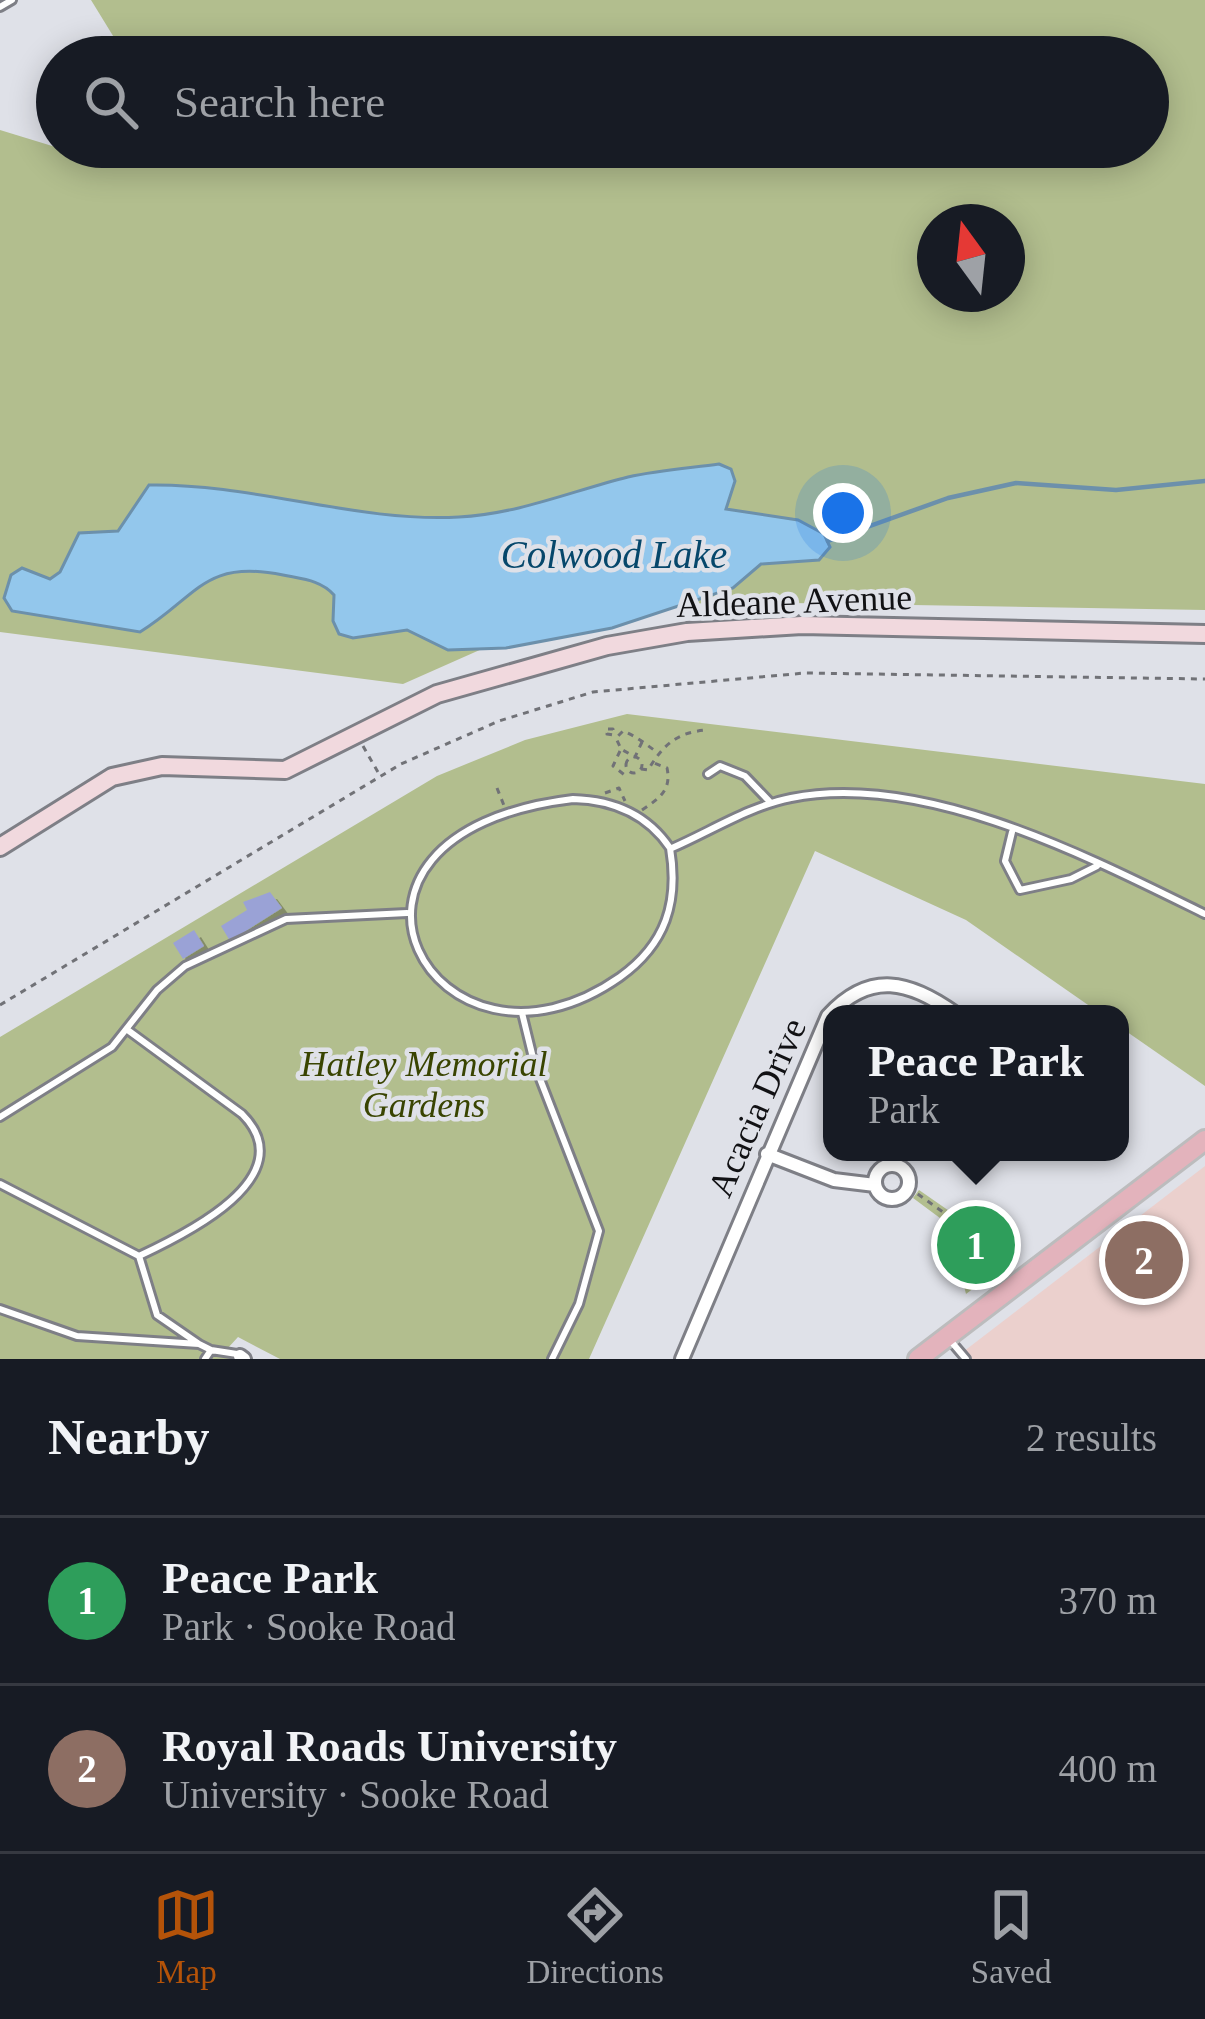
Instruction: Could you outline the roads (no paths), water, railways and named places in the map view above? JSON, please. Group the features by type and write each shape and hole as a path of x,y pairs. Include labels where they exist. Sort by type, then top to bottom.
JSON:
{"main road":[{"path":"918,1359 1205,1140"}],"street":[{"name":"Aldeane Avenue","path":"0,847 112,777 162,766 285,770 437,694 515,670 687,632 838,625 1205,634"},
{"name":"Acacia Drive","path":"838,1005 866,985 890,982 914,987 942,1005"},
{"name":"Acacia Drive","path":"682,1359 823,1027"},
{"path":"767,1154 834,1180 875,1185 890,1199 908,1187 906,1173 893,1166 880,1171 875,1185"}],"lane":[{"path":"0,7 12,0"},
{"path":"708,774 720,766 734,770 771,803"},
{"path":"670,848 771,803 807,795 869,794 957,811 1013,830 1205,914"},
{"path":"551,801 603,801 638,815 670,848 673,903 654,946 626,973 586,998 523,1012 470,1002 441,982 421,954 407,913 420,874 434,856 506,812 551,801"},
{"path":"1013,830 1005,861 1020,890 1071,879 1097,866"},
{"path":"0,1117 93,1061 129,1031 157,990 184,966 286,920 407,913"},
{"path":"523,1012 535,1066 599,1231 579,1304 552,1359"},
{"path":"129,1031 242,1114 251,1124 259,1150 249,1177 216,1216 139,1256"},
{"path":"0,1184 139,1256 157,1315 211,1350 242,1357"},
{"path":"0,1309 77,1336 199,1344"},
{"path":"946,1336 966,1359"},
{"path":"205,1359 211,1350"}],"water":[{"name":"Colwood Lake","path":"719,464 731,469 735,481 726,509 798,520 824,534 830,547 819,560 761,564 733,588 612,628 506,648 448,650 407,630 353,638 339,634 333,621 334,595 329,590 304,579 257,571 235,572 204,584 140,632 12,611 4,598 11,575 22,568 50,579 60,572 79,533 118,531 149,485 226,490 383,514 459,517 524,507 639,475"}],"waterway":[{"path":"828,541 948,498 1016,483 1116,490 1205,481"}],"place":[{"name":"Peace Park","path":"976,1245"},
{"name":"Royal Roads University","path":"1144,1260"}],"park label":[{"name":"Hatley Memorial Gardens","path":"424,1084"}]}
